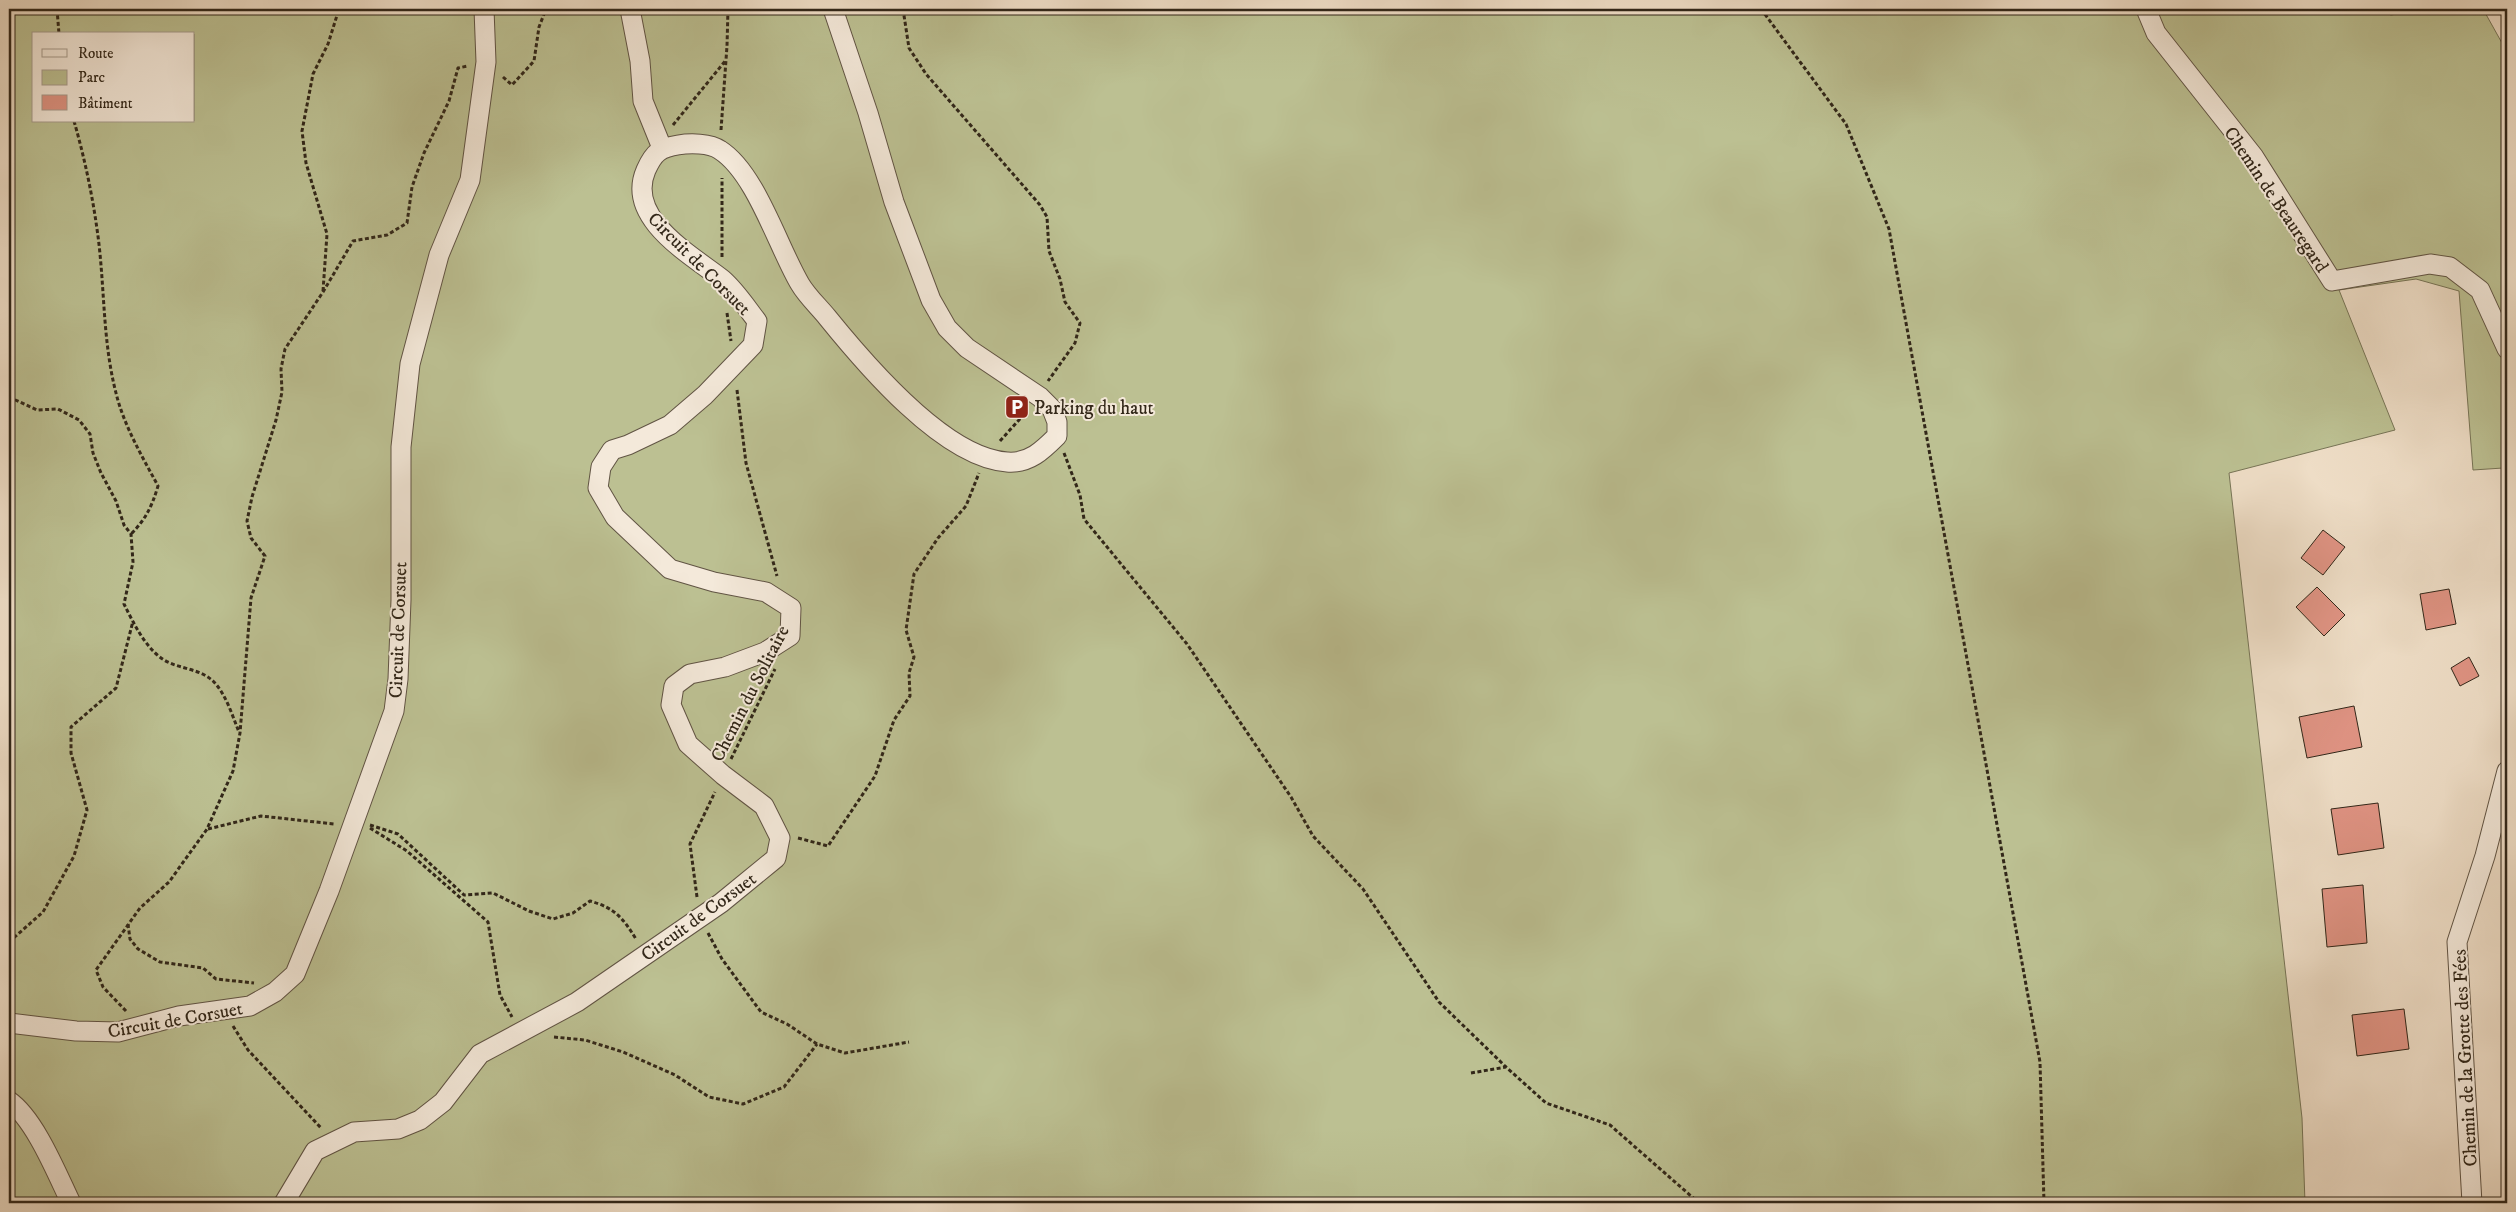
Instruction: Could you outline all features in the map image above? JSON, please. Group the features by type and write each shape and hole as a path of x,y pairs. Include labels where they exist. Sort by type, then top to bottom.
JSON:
{"street":[{"name":"Circuit de Corsuet","path":"9,1023 85,1032 118,1032 179,1016 250,1006 276,992 295,974 357,823 394,711 398,679 402,600 402,447 410,364 439,255 470,180 486,62 484,9"},
{"path":"630,9 640,61 643,101 662,148 690,143 720,149 747,177 801,285 852,348 911,409 950,440 985,457 1008,463 1037,456 1057,429 1052,409 1040,397 967,348 947,328 930,300 894,202 868,113 833,9"},
{"name":"Chemin de Beauregard","path":"2146,9 2156,33 2254,157 2332,281 2430,264 2450,268 2480,290 2507,349"},
{"name":"Circuit de Corsuet","path":"284,1203 315,1151 354,1132 398,1129 420,1120 443,1102 480,1054 577,1002 646,953 721,904 776,858 780,838 764,806 723,775 688,744 671,705 674,686 690,674 725,667 765,652 790,636 791,608 766,592 714,582 670,569 614,517 598,488 602,467 612,450 628,445 670,425 734,366 753,345 757,321 723,280 694,260 656,224 647,212 641,197 643,178 650,162 662,148"},
{"name":"Chemin de la Grotte des Fées","path":"2472,1203 2456,942 2485,856 2507,771"},
{"path":"9,1100 16,1106 43,1145 71,1203"}],"path":[{"path":"57,9 59,32"},
{"path":"323,292 327,234 306,163 302,131 314,74 328,44 339,9"},
{"path":"728,9 720,149 723,199 723,280 746,463 778,582"},
{"path":"780,838 794,836 828,846 875,776 894,720 910,696 909,673 914,658 906,630 914,574 938,538 966,506 985,457 1040,397 1055,370 1075,343 1080,323 1065,302 1060,280 1049,251 1047,217 1040,205 926,74 909,48 903,9"},
{"path":"1761,9 1846,124 1889,229 2040,1062 2044,1203"},
{"path":"662,148 676,119 726,60"},
{"path":"74,122 97,230 106,340 116,393 136,446 158,486 153,504 145,519 131,534"},
{"path":"142,1027 103,987 96,970 140,908 169,882 207,829 233,771 240,733 251,598 265,556 251,538 247,521 252,497 276,420 282,392 281,370 285,349 323,292 353,241 387,234 407,224 412,187 424,153"},
{"path":"9,397 37,410 58,409 79,420 90,434 99,466 116,501 124,525 131,534 133,562 124,604 150,649 169,663 192,669 212,681 226,701 240,733"},
{"path":"1057,429 1080,495 1084,518 1187,644 1291,798 1313,836 1363,889 1439,1002 1506,1067 1546,1102 1610,1125 1699,1203"},
{"path":"9,942 43,912 74,856 86,810 71,753 71,727 116,688 133,621"},
{"name":"Chemin du Solitaire","path":"700,918 690,844 780,662"},
{"path":"207,829 261,816 329,824 357,823 398,834 464,896 493,893 529,911 553,919 573,913 590,901 607,906 624,920 646,953"},
{"path":"700,918 722,959 760,1012 787,1024 817,1044 845,1053 909,1042"},
{"path":"128,924 130,939 138,949 160,962 203,968 216,979 251,983 287,981"},
{"path":"223,1011 248,1050 334,1142"},
{"path":"1471,1073 1506,1067"}],"green space":[{"path":"9,9 2374,9 2391,15 2425,9 2483,9 2507,52 2507,443 2503,468 2473,470 2459,291 2416,279 2339,290 2395,430 2229,473 2302,1118 2305,1203 9,1203"}],"building":[{"path":"2323,530 2345,547 2323,575 2301,558"},
{"path":"2317,587 2345,615 2324,636 2296,607"},
{"path":"2449,589 2456,624 2426,630 2420,594"},
{"path":"2469,657 2479,676 2460,686 2451,668"},
{"path":"2354,706 2362,747 2307,758 2299,717"},
{"path":"2378,803 2384,848 2338,855 2331,809"},
{"path":"2363,885 2367,943 2327,947 2322,889"},
{"path":"2404,1009 2409,1049 2357,1056 2352,1015"}],"place":[{"name":"Parking du haut","path":"1017,407"}]}
